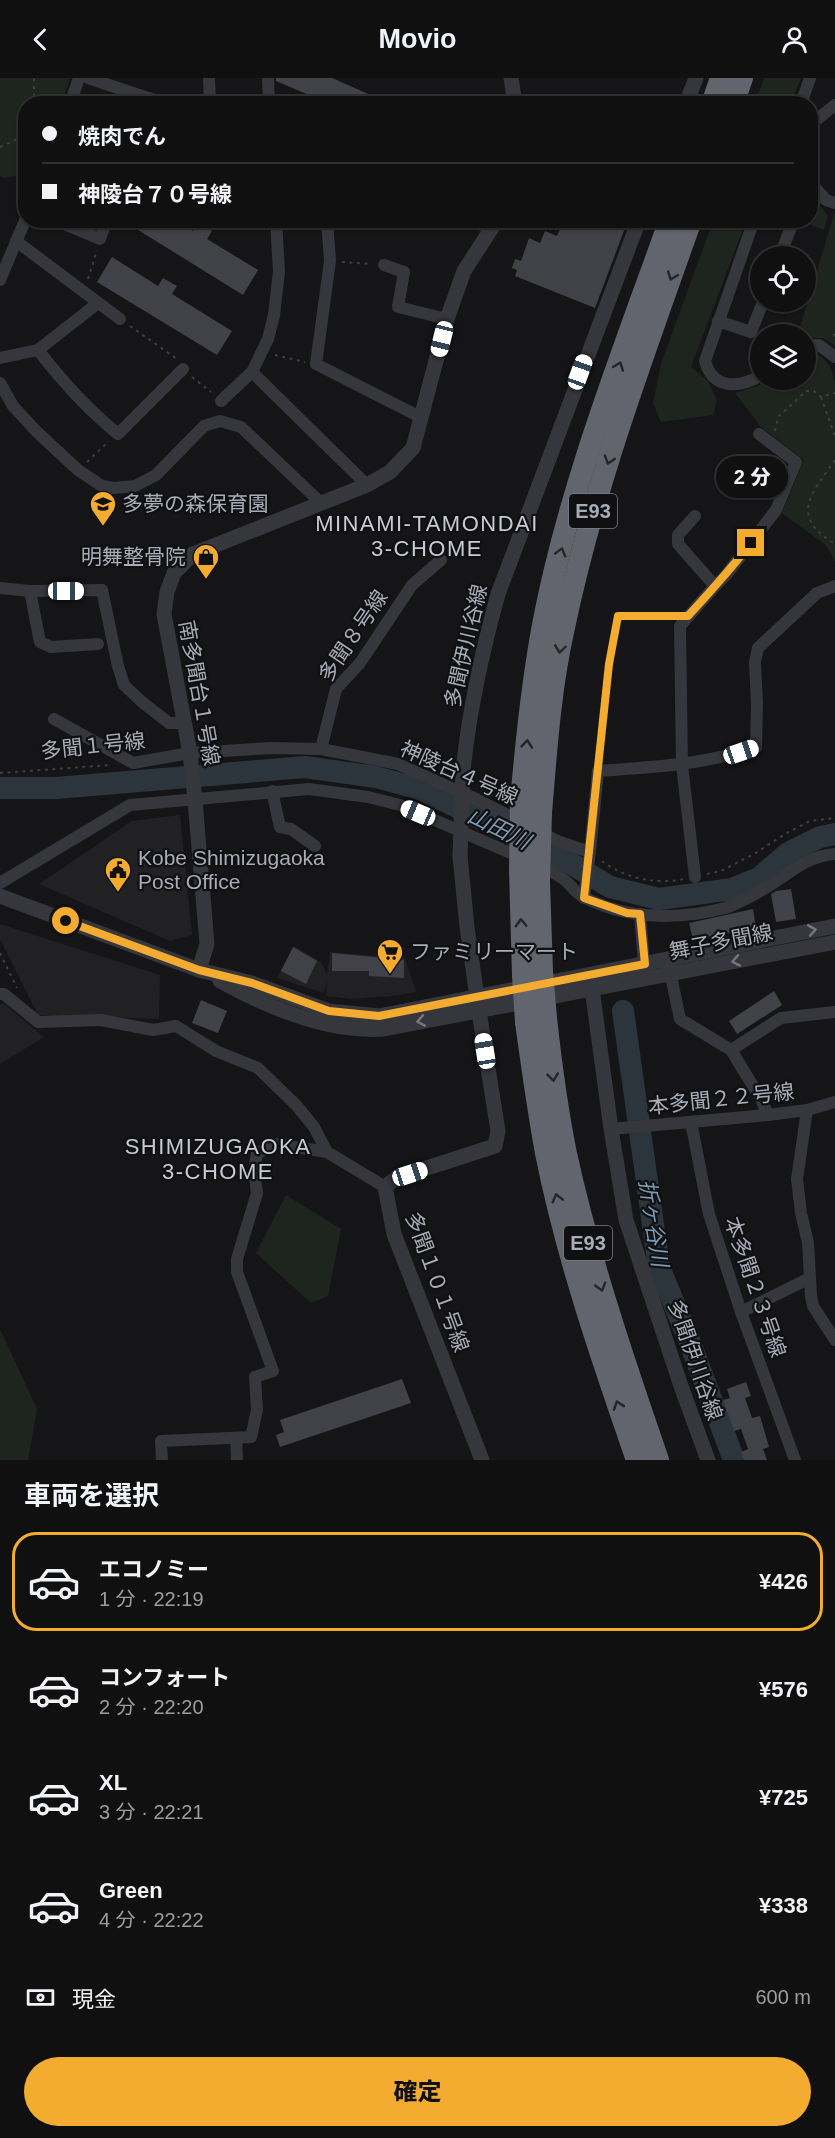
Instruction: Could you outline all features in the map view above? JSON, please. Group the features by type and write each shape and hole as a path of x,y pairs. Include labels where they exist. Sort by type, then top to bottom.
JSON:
{"highway":[{"path":"715,96 721,78"},
{"path":"736,96 742,78"},
{"name":"E93","path":"637,1460 590,1317 563,1224 534,1084 536,1020 520,870 521,802 535,676 543,625 557,564 595,437 667,228"},
{"name":"E93","path":"532,974 541,813 553,695 562,635 576,575 615,440 689,228"},
{"name":"E93","path":"536,1020 554,1083 582,1220 608,1312 658,1460"}],"street":[{"path":"73,96 80,78"},
{"path":"88,78 139,96"},
{"path":"209,78 210,96"},
{"path":"268,78 269,96"},
{"path":"511,78 514,96"},
{"path":"689,96 696,78"},
{"path":"804,96 810,78"},
{"path":"818,119 835,105"},
{"path":"818,191 826,200 835,203"},
{"path":"0,280 22,228"},
{"path":"74,228 100,239 104,228"},
{"path":"221,401 252,372 268,339 274,315 279,272 276,228"},
{"path":"328,228 330,261 316,364 422,418"},
{"name":"南多聞台１号線","path":"199,970 207,944 195,800 190,753 164,614 167,592 174,573 193,555 367,484 390,472 413,448 447,319 464,271 491,228"},
{"name":"多聞伊川谷線","path":"478,1004 460,856 463,771 483,648 498,594 636,228"},
{"path":"750,380 734,386 719,381 707,370 705,362 751,228"},
{"path":"784,246 791,228"},
{"path":"16,241 120,319"},
{"path":"384,265 404,272 398,307 447,319"},
{"path":"0,358 38,350 98,303"},
{"path":"718,321 751,332 759,312"},
{"path":"816,345 835,357"},
{"path":"38,350 62,381 91,412 118,434 183,369"},
{"path":"252,372 367,484"},
{"path":"0,383 13,406 37,432 78,470 102,486 114,488 135,486 156,475 204,426 220,421 241,427 320,502"},
{"path":"695,877 682,765 680,626 726,575 776,510 796,462 763,436"},
{"path":"695,516 678,536 678,544 715,586"},
{"name":"多聞８号線","path":"321,749 336,689 360,663 412,585 441,560"},
{"path":"584,898 598,771 682,765 726,757 756,747 758,705 754,662 758,648 817,593 835,586"},
{"path":"0,588 30,591 102,590 124,685 169,723 183,723"},
{"path":"30,591 40,642 51,647 98,644"},
{"path":"54,719 133,763"},
{"name":"神陵台４号線","path":"190,753 271,748 321,749 398,764 476,799 560,842 590,852"},
{"name":"多聞１号線","path":"133,763 190,753"},
{"path":"0,883 130,806 309,789 368,796 400,805 499,846 563,878 584,898 627,913 687,916 728,907 765,888 809,860 820,855 835,854"},
{"path":"272,791 280,827 291,829 315,846"},
{"name":"舞子多聞線","path":"0,896 199,970 252,983 329,1011 379,1016 478,1004 669,967 835,942"},
{"path":"640,914 645,964"},
{"name":"舞子多聞線","path":"591,982 645,964 669,967 835,926"},
{"path":"669,967 680,1019 731,1050 762,1100 768,1115"},
{"name":"多聞伊川谷線","path":"591,982 626,1220 708,1460"},
{"path":"0,994 4,994 38,1022 101,1020 153,1030 176,1026 216,1051 258,1068 297,1106 314,1127 327,1152"},
{"path":"162,1460 161,1441 251,1437 257,1410 255,1377 273,1371 237,1272 237,1259 257,1193 254,1171 257,1153 277,1144 327,1152 385,1187 396,1178 495,1146 498,1131 478,1004"},
{"path":"731,1050 781,1018 835,1012"},
{"name":"本多聞２２号線","path":"611,1129 768,1115 807,1110 835,1102"},
{"path":"807,1110 797,1179 801,1213 808,1243 813,1306 835,1340"},
{"name":"本多聞２３号線","path":"691,1122 709,1214 741,1312 795,1460"},
{"name":"多聞１０１号線","path":"385,1187 394,1234 482,1460"},
{"path":"741,1312 810,1278"},
{"path":"236,1438 237,1460"}],"lane":[{"path":"598,771 609,664 618,616 688,616"}],"path":[{"path":"34,78 34,96"},
{"path":"0,147 18,138"},
{"path":"88,278 100,239"},
{"path":"330,261 384,265"},
{"path":"120,319 175,356 183,369 221,401"},
{"path":"282,356 316,364"},
{"path":"763,436 776,430 778,417 806,390 814,391 821,397 835,436"},
{"path":"821,397 835,393"},
{"path":"835,460 808,503 814,528 835,543"},
{"name":"多聞１号線","path":"0,773 133,763"},
{"path":"590,852 614,870 668,882 721,871 810,821 835,818"},
{"path":"0,953 28,1013"}],"shaded area":[{"path":"0,78 70,78 64,96 18,96 18,175 5,178 0,176"},
{"path":"764,78 801,78 794,96 758,96"},
{"path":"818,203 828,216 824,230 818,228"},
{"path":"835,214 835,346 823,338 816,338 816,324 801,324 805,312 816,312 816,274"},
{"path":"710,228 743,228 691,367 708,381 717,400 713,415 661,422 653,403 661,364"},
{"path":"816,354 828,363 835,382 835,562 826,545 782,513 804,460 761,427 735,393 750,388 816,390"},
{"path":"180,815 192,935 170,941 39,884 132,821"},
{"path":"0,924 160,975 159,1019 38,1015 0,939"},
{"path":"294,946 321,962 327,974 330,952 405,958 416,992 352,999 326,996 327,981 324,993 277,978"},
{"path":"0,1004 4,1004 44,1037 0,1064"},
{"path":"286,1195 341,1229 328,1296 311,1303 256,1253"},
{"path":"0,1329 37,1409 28,1460 0,1460"}],"building":[{"path":"276,78 332,78 373,96 311,96 276,81"},
{"path":"135,228 189,228 193,231 195,228 207,228 212,231 207,239 258,270 243,295"},
{"path":"561,228 625,228 595,308 515,276 517,270 512,268 515,259 521,261 529,238 540,243 545,231 557,236"},
{"path":"112,257 158,286 163,278 177,286 172,294 232,331 217,355 97,282"},
{"path":"791,889 796,919 776,922 771,894"},
{"path":"753,909 756,928 693,940 689,923"},
{"path":"293,947 317,961 306,984 281,971"},
{"path":"332,953 404,960 404,978 369,976 369,971 332,971"},
{"path":"774,991 782,1005 737,1034 729,1021"},
{"path":"201,1000 227,1011 218,1033 192,1023"},
{"path":"402,1379 411,1403 280,1447 276,1435 284,1432 280,1420"},
{"path":"746,1382 751,1396 745,1398 752,1418 760,1416 769,1447 763,1449 767,1460 744,1460 741,1452 748,1449 741,1429 734,1431 723,1400 730,1398 727,1389"}],"waterway":[{"name":"山田川","path":"0,788 56,788 305,767 376,777 420,789 567,861 610,887 659,899 732,889 759,878 788,853 820,837 835,834"},
{"name":"折ヶ谷川","path":"623,1011 659,1267 734,1460"}],"place":[{"name":"多夢の森保育園","path":"103,527"},
{"name":"明舞整骨院","path":"206,580"},
{"name":"Kobe Shimizugaoka Post Office","path":"118,893"},
{"name":"ファミリーマート","path":"390,975"}],"district":[{"name":"MINAMI-TAMONDAI 3-CHOME","path":"427,536"},
{"name":"SHIMIZUGAOKA 3-CHOME","path":"218,1158"}],"route":[{"path":"66,921 199,970 252,983 329,1011 379,1016 645,964 640,914 627,913 584,898 609,664 618,616 688,616 726,575 751,543"}]}
